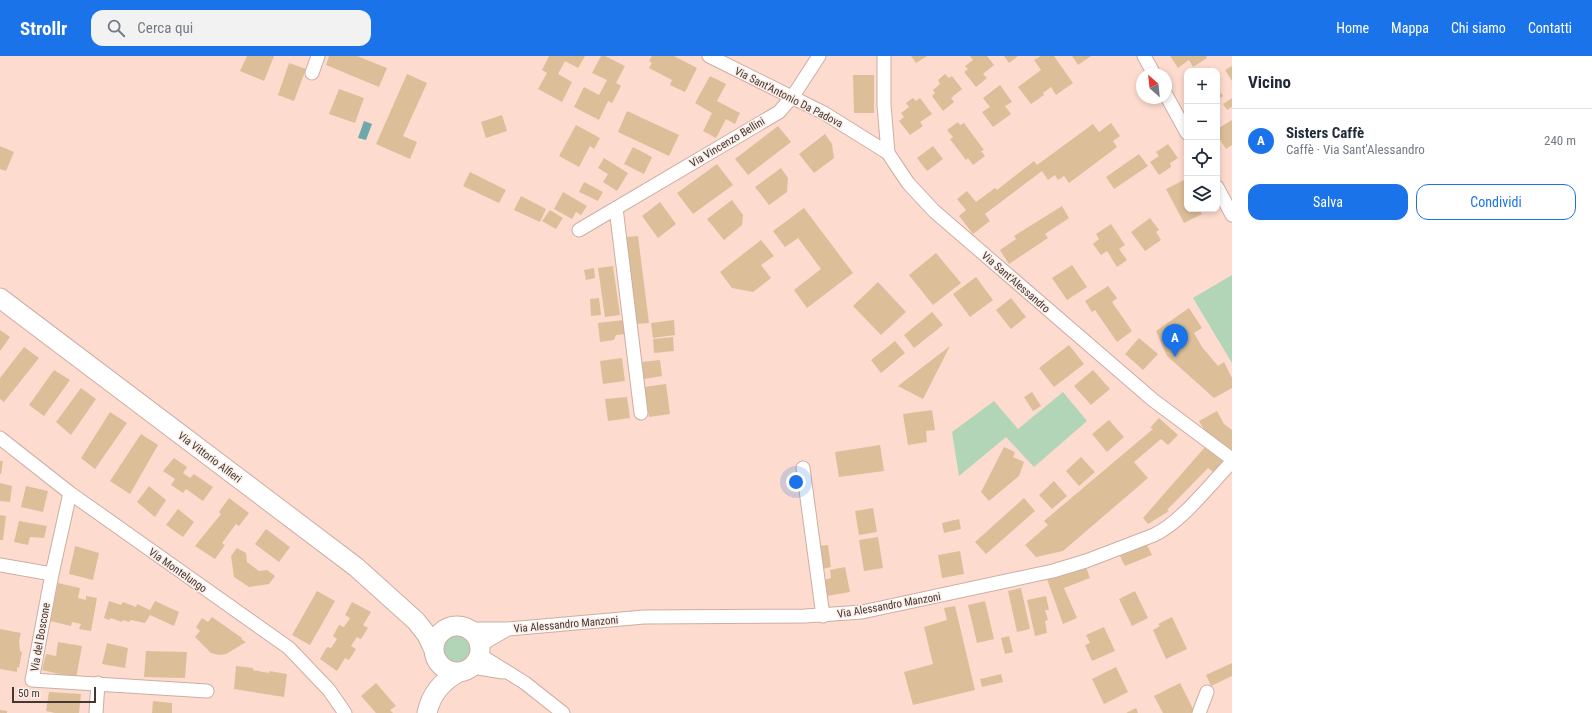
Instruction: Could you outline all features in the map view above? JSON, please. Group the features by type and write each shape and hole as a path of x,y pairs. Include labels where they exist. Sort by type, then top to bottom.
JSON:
{"street":[{"path":"312,73 318,56"},
{"name":"Via Sant'Antonio Da Padova","path":"709,56 793,96 835,119 888,153"},
{"name":"Via Vincenzo Bellini","path":"579,230 785,107 819,56"},
{"name":"Via Sant'Alessandro","path":"884,56 884,105 888,153 908,183 934,211 1153,400 1232,460"},
{"path":"1144,56 1151,68"},
{"path":"1171,104 1184,128"},
{"path":"1220,193 1232,215"},
{"path":"616,208 641,413"},
{"name":"Via Vittorio Alfieri","path":"0,298 356,568 416,621 427,635 435,654"},
{"name":"Via Montelungo","path":"0,438 70,493 289,648 329,690 345,713"},
{"name":"Via Alessandro Manzoni","path":"470,629 508,629 644,617 823,616 884,608 1046,573 1086,562 1149,538 1165,529 1182,514 1232,460"},
{"path":"803,468 823,616"},
{"name":"Via del Boscone","path":"70,493 52,574 32,680 207,691"},
{"path":"0,565 52,574"},
{"name":"Via Vittorio Alfieri","path":"416,621 443,631"},
{"path":"456,626 470,629 479,640 473,660 441,684 430,704 436,675 435,654 438,636 443,631 456,626"},
{"name":"Via Alessandro Manzoni","path":"473,660 487,641 508,629"},
{"path":"435,654 445,668 473,660 509,673 525,683 563,713"},
{"path":"96,713 98,683"},
{"path":"1199,713 1207,692"}],"green space":[{"path":"1232,275 1232,363 1193,298"},
{"path":"1063,392 1087,421 1034,467 1006,437 959,476 952,432 994,401 1018,429"},
{"path":"457,634 467,638 471,648 467,658 457,662 447,658 443,648 447,638"}],"water":[{"path":"364,121 372,124 366,140 358,138"}],"building":[{"path":"247,56 274,56 264,81 240,71"},
{"path":"329,56 357,56 387,68 379,87 326,65"},
{"path":"549,56 585,56 578,68 565,61 558,74 572,82 562,102 538,89 547,73 542,70"},
{"path":"601,56 605,56 625,66 616,83 621,86 612,103 608,101 599,120 574,107 584,87 599,95 607,80 592,73"},
{"path":"652,56 674,56 697,68 685,92 670,85 672,80 649,68 652,63 649,61"},
{"path":"911,56 927,56 916,63"},
{"path":"970,56 987,56 994,65 983,74 987,78 976,87 964,72 968,69 965,66 973,60"},
{"path":"1004,56 1018,56 1009,63"},
{"path":"1041,56 1054,56 1073,83 1056,95 1051,87 1043,93 1044,95 1031,104 1018,87 1041,70 1034,60"},
{"path":"1072,56 1091,56 1078,65"},
{"path":"1170,56 1206,56 1207,58 1193,67 1189,60 1178,68"},
{"path":"289,63 306,69 294,101 278,95"},
{"path":"1232,66 1232,81 1225,70"},
{"path":"407,74 427,83 403,136 417,142 410,159 376,144"},
{"path":"945,74 949,78 952,76 962,89 951,98 954,102 943,111 932,96 935,93 933,90 940,84 938,80"},
{"path":"853,75 874,75 874,113 854,113"},
{"path":"710,76 726,84 717,101 740,113 735,124 726,119 716,138 703,131 712,113 695,103"},
{"path":"1000,85 1012,102 1005,106 1011,114 993,127 982,112 990,107 983,98"},
{"path":"339,89 364,98 355,123 329,114"},
{"path":"913,98 916,101 920,98 932,114 920,122 923,126 910,135 899,121 904,117 901,113 909,107 906,103"},
{"path":"1232,98 1232,107 1227,110 1223,104"},
{"path":"627,111 679,135 669,156 618,132"},
{"path":"502,115 507,131 486,138 481,122"},
{"path":"1232,120 1232,145 1226,149 1220,140 1220,127"},
{"path":"958,122 960,125 964,123 984,150 981,151 985,156 973,165 968,158 966,160 950,139 953,137 947,130"},
{"path":"1111,123 1120,136 1113,141 1117,147 1069,183 1064,176 1058,180 1055,175 1048,180 1042,171 985,214 990,221 973,234 959,216 966,210 957,199 967,191 976,202 995,188 997,190 1034,161 1037,165 1093,124 1099,132"},
{"path":"576,125 600,138 594,149 590,146 579,167 559,156"},
{"path":"778,126 791,142 748,175 735,159"},
{"path":"825,134 832,144 834,158 814,173 799,154"},
{"path":"1168,144 1178,158 1170,163 1171,167 1159,175 1150,162 1159,156 1156,152"},
{"path":"0,146 14,152 6,171 0,169"},
{"path":"933,146 943,159 927,171 917,158"},
{"path":"633,147 652,157 644,174 624,164"},
{"path":"1139,154 1148,166 1114,189 1106,177"},
{"path":"604,158 628,173 617,191 603,182 608,174 598,168"},
{"path":"717,164 733,185 693,214 677,193"},
{"path":"781,168 788,178 787,192 769,205 755,187"},
{"path":"470,172 506,190 499,203 463,186"},
{"path":"1184,180 1184,212 1201,212 1202,214 1184,223 1166,189"},
{"path":"584,182 603,192 598,201 579,192"},
{"path":"563,192 587,206 581,215 576,212 572,219 554,209"},
{"path":"521,196 546,209 540,222 514,210"},
{"path":"732,200 743,215 742,225 724,240 707,219"},
{"path":"660,202 676,224 658,238 642,216"},
{"path":"1062,206 1069,218 1045,234 1048,238 1009,264 1000,250 1016,239 1014,236"},
{"path":"804,208 853,273 807,308 794,290 821,269 798,238 785,247 773,231"},
{"path":"550,210 563,218 556,229 542,221"},
{"path":"1150,218 1159,230 1156,232 1161,240 1145,251 1131,232"},
{"path":"1111,224 1125,245 1119,249 1127,260 1117,267 1107,251 1101,255 1093,244 1099,239 1096,234"},
{"path":"638,236 649,323 636,324 625,237"},
{"path":"761,240 774,256 761,265 771,278 753,292 732,288 720,272"},
{"path":"936,253 961,283 933,305 909,275"},
{"path":"1072,265 1087,287 1067,300 1052,278"},
{"path":"613,266 620,315 605,317 598,268"},
{"path":"594,268 595,278 586,280 584,270"},
{"path":"976,277 993,300 970,317 953,294"},
{"path":"878,282 906,312 881,335 853,306"},
{"path":"1108,286 1117,298 1112,302 1132,331 1117,342 1095,310 1092,312 1085,301"},
{"path":"599,298 601,315 591,316 590,299"},
{"path":"1011,298 1026,317 1011,329 996,310"},
{"path":"1189,308 1202,328 1194,333 1202,347 1218,366 1224,362 1232,378 1232,388 1214,398 1167,356 1156,331"},
{"path":"932,312 943,325 914,348 904,335"},
{"path":"624,320 626,334 616,335 614,340 600,342 598,323"},
{"path":"674,320 675,335 653,338 651,323"},
{"path":"0,330 10,337 0,351"},
{"path":"673,337 674,351 654,353 653,339"},
{"path":"1139,338 1158,354 1143,370 1125,354"},
{"path":"895,341 905,353 881,373 871,360"},
{"path":"1069,345 1084,364 1054,387 1039,368"},
{"path":"950,346 923,399 898,386"},
{"path":"24,347 39,358 4,402 0,399 0,378"},
{"path":"622,358 625,381 603,384 600,361"},
{"path":"660,360 662,376 644,379 642,362"},
{"path":"54,370 70,380 44,416 29,405"},
{"path":"1093,370 1110,389 1091,405 1074,386"},
{"path":"666,384 670,414 649,417 644,387"},
{"path":"81,388 96,399 71,435 56,422"},
{"path":"1032,392 1041,406 1033,411 1024,397"},
{"path":"627,397 630,418 608,421 605,399"},
{"path":"932,410 935,430 926,431 927,442 908,445 903,414"},
{"path":"1217,411 1224,424 1232,430 1232,451 1207,434 1199,421"},
{"path":"110,412 127,423 95,469 81,458"},
{"path":"1159,418 1178,435 1168,445 1161,439 1134,462 1148,478 1063,551 1036,557 1025,545 1048,525 1044,521 1153,429 1150,428"},
{"path":"1109,420 1124,437 1107,452 1092,434"},
{"path":"141,434 158,445 130,494 110,481"},
{"path":"880,445 884,471 839,477 835,452"},
{"path":"1004,447 1015,452 1013,457 1024,462 1019,476 989,501 981,492"},
{"path":"1205,447 1223,461 1213,472 1208,468 1167,510 1169,511 1148,524 1143,518"},
{"path":"1081,457 1095,472 1079,486 1066,471"},
{"path":"174,458 187,467 183,473 190,478 194,474 213,487 203,501 186,489 183,493 171,485 175,479 163,471"},
{"path":"0,461 3,461 1,474 0,474"},
{"path":"1054,481 1067,496 1052,509 1039,495"},
{"path":"0,483 12,486 10,502 0,501"},
{"path":"26,486 48,491 43,512 21,507"},
{"path":"149,486 166,500 155,517 137,502"},
{"path":"229,498 249,513 239,526 236,524 222,543 225,545 215,559 195,546 221,514 219,512"},
{"path":"1024,498 1035,511 986,554 975,542"},
{"path":"873,508 877,532 859,535 855,511"},
{"path":"178,509 194,522 183,537 166,525"},
{"path":"0,515 6,516 3,540 0,540"},
{"path":"959,519 961,529 944,533 942,523"},
{"path":"19,521 47,526 44,538 30,537 28,545 14,542"},
{"path":"266,529 290,547 279,562 255,544"},
{"path":"878,537 883,568 864,571 859,540"},
{"path":"828,545 831,567 822,569 819,546"},
{"path":"1147,545 1152,555 1125,566 1120,556"},
{"path":"75,546 99,553 93,580 69,574"},
{"path":"237,548 246,553 247,562 259,571 267,570 275,576 269,584 249,587 234,577 231,556"},
{"path":"960,551 964,574 942,578 938,555"},
{"path":"845,567 850,592 827,596 824,580 831,578 830,570"},
{"path":"1086,567 1090,578 1064,588 1077,618 1063,624 1047,579"},
{"path":"58,583 80,588 78,598 86,600 86,596 97,598 91,631 79,629 81,624 72,622 71,626 50,621"},
{"path":"1021,588 1030,629 1017,632 1008,591"},
{"path":"317,591 335,601 310,645 292,635"},
{"path":"1135,591 1148,618 1132,626 1119,599"},
{"path":"1046,596 1049,610 1045,610 1048,620 1045,621 1047,633 1035,636 1027,600"},
{"path":"109,601 121,605 123,602 136,607 137,604 150,610 155,601 179,612 174,626 150,615 145,623 131,620 129,622 123,620 122,622 111,618 109,620 104,618"},
{"path":"985,601 994,639 977,643 968,605"},
{"path":"352,602 371,612 363,625 368,628 361,639 357,637 351,646 356,649 349,660 345,658 337,671 320,659 327,647 331,648 337,639 333,636 339,625 344,627 350,618 345,615"},
{"path":"955,606 975,690 913,705 904,672 933,664 924,627 947,620 944,608"},
{"path":"212,617 246,642 226,654 219,655 211,653 195,637 200,631 196,627 202,618 208,622"},
{"path":"1172,617 1187,649 1166,659 1153,630 1160,626 1158,624"},
{"path":"1104,627 1115,651 1092,661 1085,645 1090,643 1086,635"},
{"path":"0,629 21,633 19,641 20,651 22,652 19,668 17,667 17,672 0,669"},
{"path":"1009,636 1013,652 1005,654 1001,638"},
{"path":"58,642 82,646 76,678 42,670 46,654 56,656"},
{"path":"107,643 128,648 125,668 102,664"},
{"path":"146,651 187,652 185,678 144,677"},
{"path":"1232,663 1232,676 1211,686 1206,675"},
{"path":"236,666 253,668 253,670 269,673 269,671 287,674 284,697 234,689"},
{"path":"1116,667 1128,692 1104,704 1092,679"},
{"path":"1001,674 1003,682 982,687 980,679"},
{"path":"376,683 396,706 390,710 393,713 376,713 361,696"},
{"path":"1180,683 1195,713 1163,713 1154,696"},
{"path":"49,692 81,694 79,713 55,713 46,711"},
{"path":"153,701 172,703 172,713 152,713"},
{"path":"1136,708 1138,713 1126,713"},
{"path":"0,710 7,711 7,713 0,713"}],"place":[{"name":"Sisters Caffè","path":"1175,357"}]}
